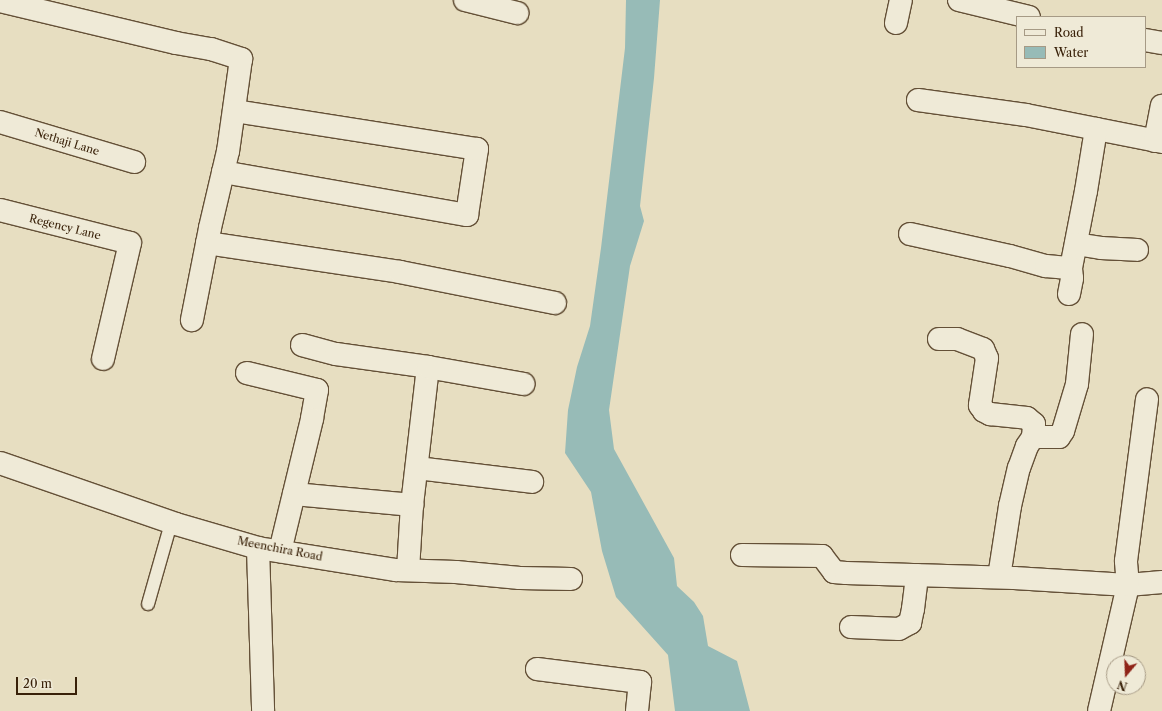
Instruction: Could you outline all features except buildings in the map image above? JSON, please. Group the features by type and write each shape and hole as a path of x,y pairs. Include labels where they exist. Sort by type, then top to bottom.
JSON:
{"street":[{"path":"465,0 517,13"},
{"path":"896,22 901,0"},
{"path":"959,0 1025,16"},
{"path":"0,1 176,43 211,49 241,59 228,151 207,243 192,320"},
{"path":"1146,40 1162,44"},
{"path":"918,100 1026,115 1158,141 1162,106"},
{"path":"223,172 468,215 477,149 234,110"},
{"name":"Nethaji Lane","path":"0,122 134,162"},
{"path":"1069,294 1072,278 1071,268 1096,129"},
{"name":"Regency Lane","path":"0,210 130,243 103,358"},
{"path":"910,234 1010,256 1046,266 1071,268"},
{"path":"207,243 400,272 555,303"},
{"path":"1076,244 1101,248 1136,250"},
{"path":"1033,437 1059,437 1063,431 1077,384 1082,334"},
{"path":"939,339 957,339 983,349 987,358 980,405 984,411 990,414 1027,418 1034,424 1033,437 1027,446 1019,468 1009,514 999,577"},
{"path":"302,345 336,354 428,367 523,384"},
{"path":"408,570 412,505 428,367"},
{"path":"247,373 317,390 280,551"},
{"path":"1098,711 1128,585 1126,561 1147,399"},
{"name":"Meenchira Road","path":"0,462 171,523 258,548 408,570 456,572 520,578 570,579"},
{"path":"417,468 532,482"},
{"path":"294,494 412,505"},
{"path":"258,548 263,711"},
{"path":"742,555 822,556 834,572 999,577 1128,585 1162,582"},
{"path":"851,628 899,629 910,623 917,575"},
{"path":"537,669 640,682 637,711"}],"lane":[{"path":"148,604 171,523"}],"water":[{"path":"626,0 660,0 654,78 640,206 644,221 630,266 609,410 614,449 674,558 677,586 694,602 703,616 708,646 737,661 750,711 675,711 668,655 616,597 602,551 591,492 565,453 568,410 577,367 590,326 601,248 625,48"}]}
